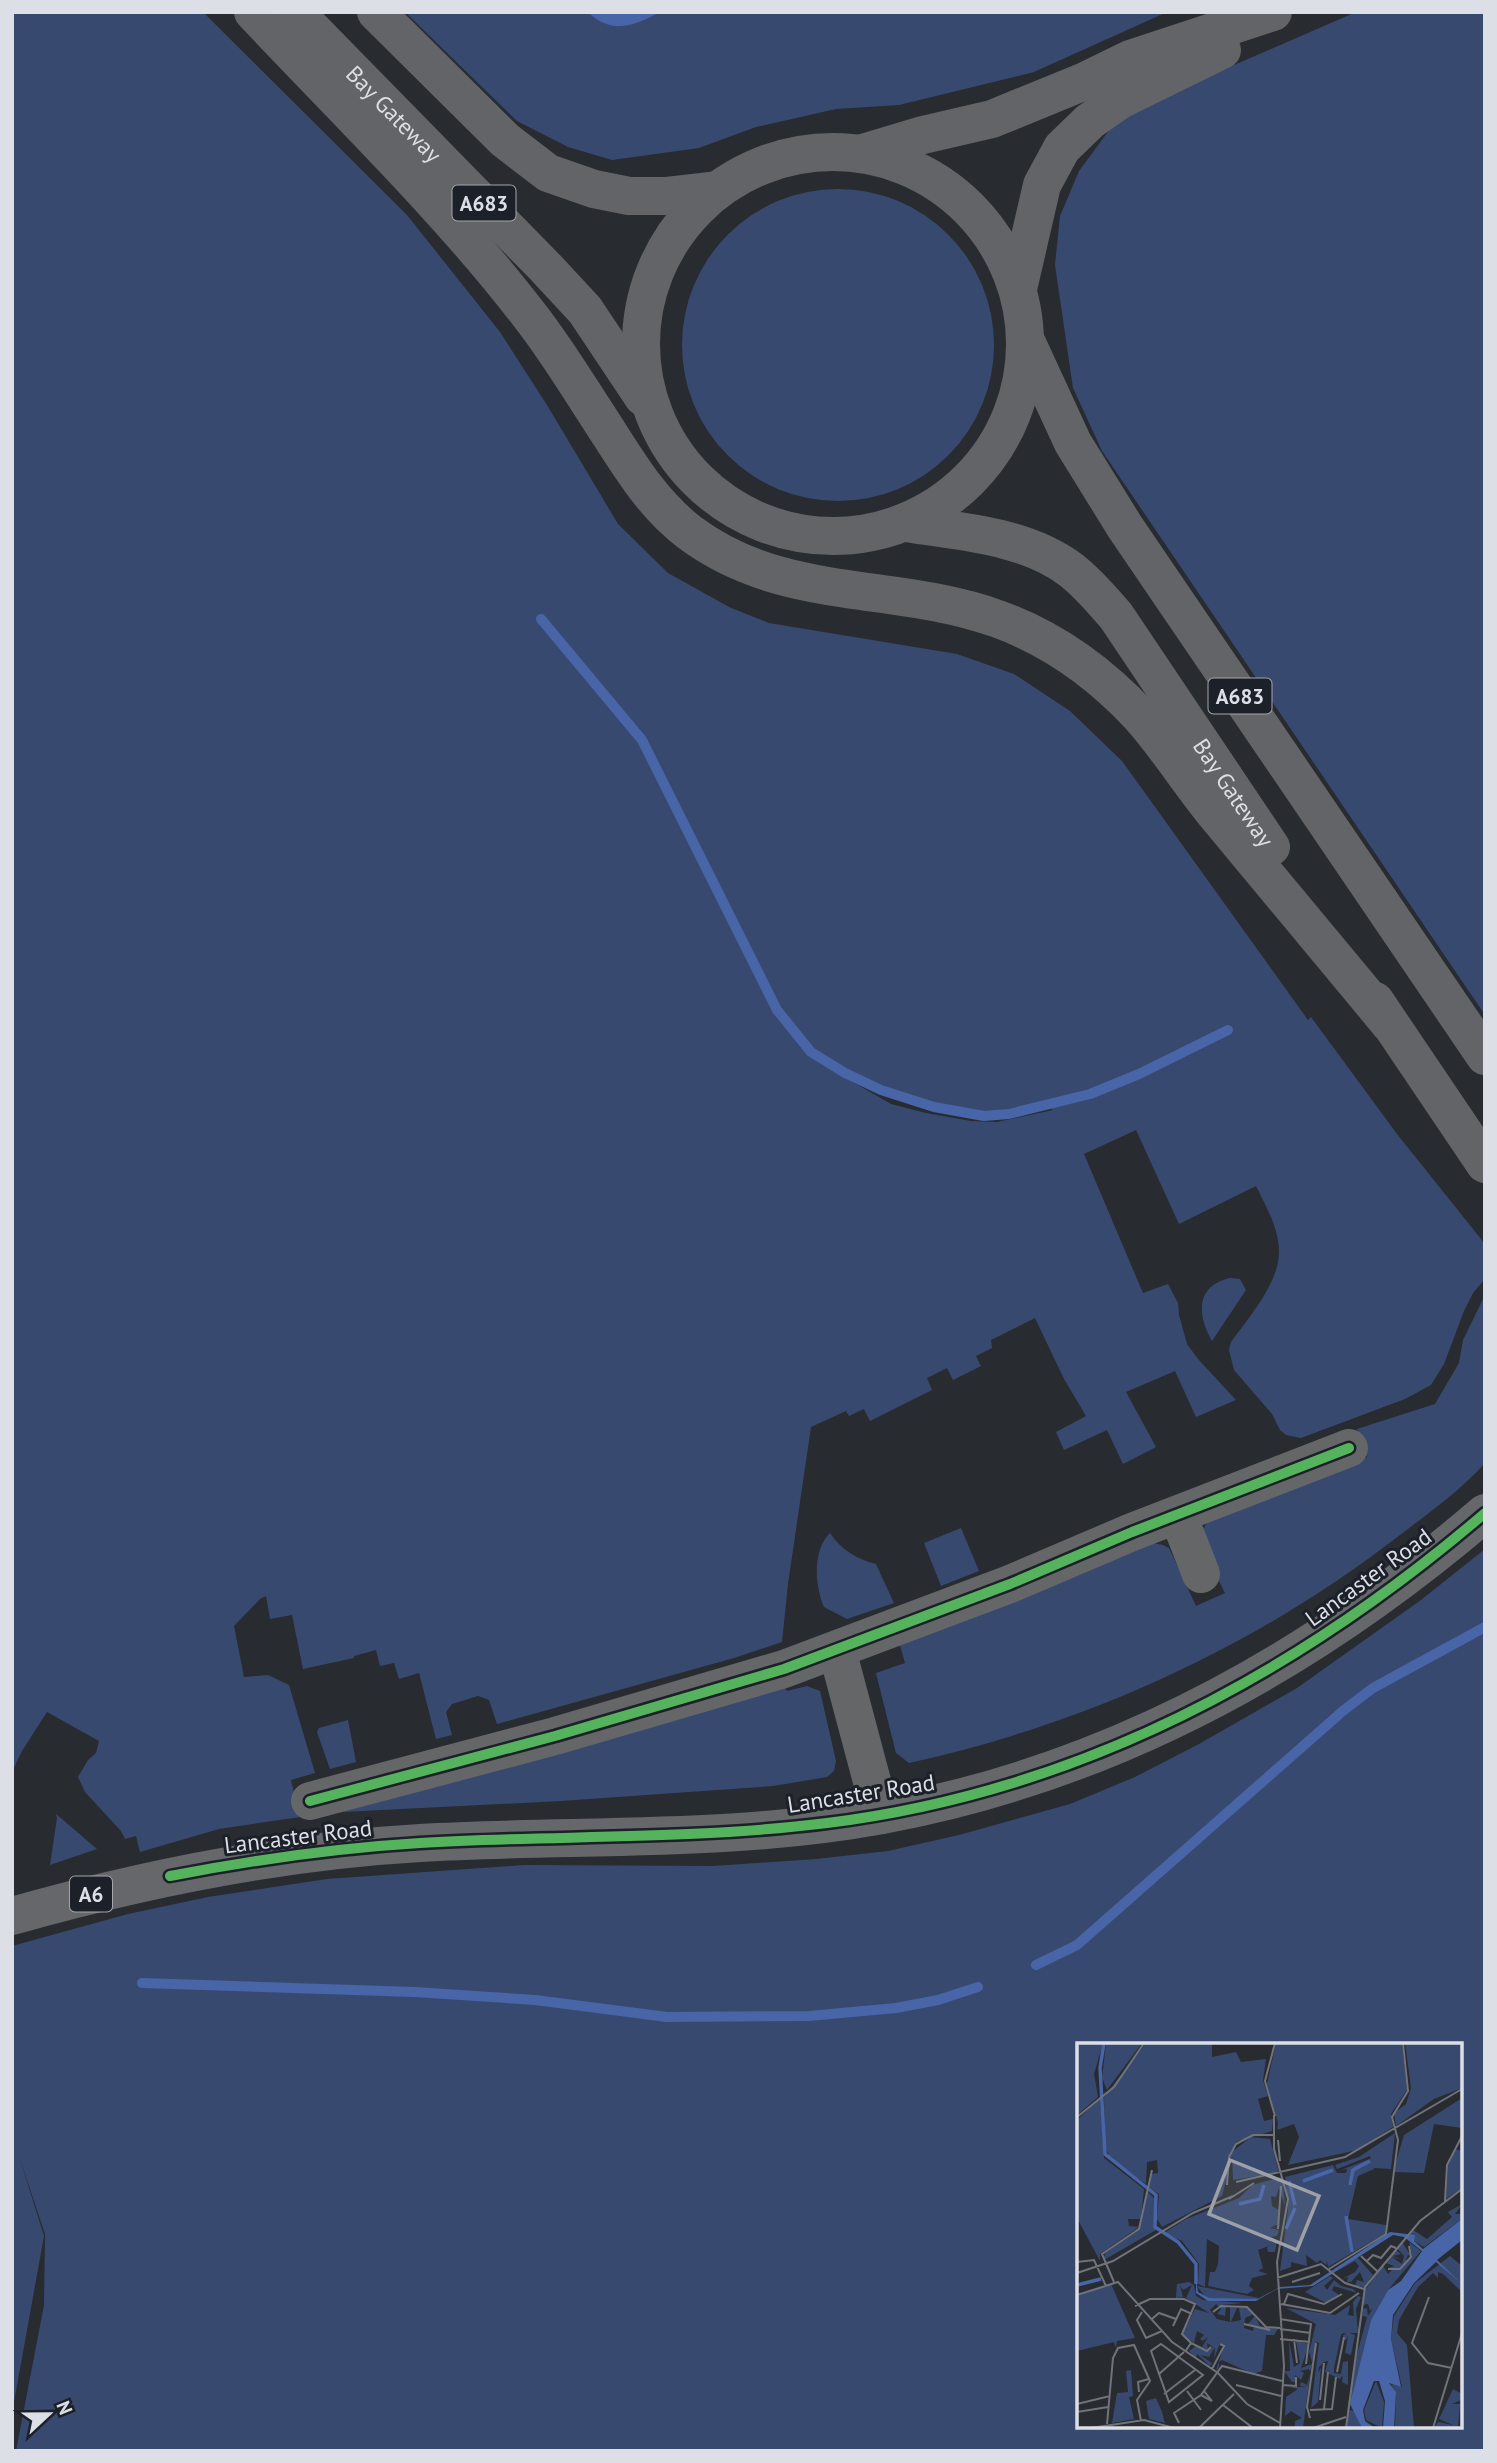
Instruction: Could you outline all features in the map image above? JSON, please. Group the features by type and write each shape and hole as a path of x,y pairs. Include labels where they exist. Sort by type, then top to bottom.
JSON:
{"highway":[{"path":"253,12 451,222 530,316 639,482 665,511 710,546 736,561 771,574 806,584 942,603 996,619 1048,640 1100,677 1142,718 1190,784 1390,1023"},
{"name":"Bay Gateway","path":"295,12 447,164 585,310 652,410"},
{"name":"A683","path":"376,12 505,140 548,173 594,189 629,195 664,196 717,190"},
{"path":"863,153 923,135 992,119 1130,60 1273,12"},
{"path":"1018,289 1042,185 1062,148 1090,121 1120,100 1299,12"},
{"path":"824,151 863,153 905,165 943,186 975,214 1001,249 1018,289 1026,341 1018,398 994,451 956,494 906,523 863,535 819,536 776,528 736,510 700,483 672,449 652,410 642,370 641,329 649,289 664,251 687,218 717,190 750,170 786,157 824,151"},
{"name":"A683","path":"1026,341 1073,443 1125,527 1485,1056"},
{"name":"Bay Gateway","path":"906,523 1018,544 1069,569 1089,586 1116,616 1485,1164"}],"main road":[{"name":"Lancaster Road","path":"12,1916 129,1884 330,1850 504,1839 690,1834 772,1828 881,1815 992,1789 1076,1763 1185,1715 1323,1637 1398,1584 1485,1514"}],"street":[{"name":"Lancaster Road","path":"310,1801 555,1736 784,1669 1010,1584 1349,1448"},
{"path":"1178,1515 1202,1574"},
{"name":"Lancaster Road","path":"837,1650 881,1815"}],"shaded area":[{"path":"12,12 203,12 407,215 500,332 618,524 668,573 731,608 769,623 957,654 1014,674 1070,711 1122,761 1308,1020 1311,1017 1397,1134 1481,1239 1485,1245 1485,1279 1473,1293 1444,1364 1431,1385 1405,1399 1301,1438 1286,1435 1280,1430 1272,1414 1234,1370 1229,1350 1231,1342 1269,1288 1278,1264 1277,1235 1264,1202 1256,1186 1179,1224 1136,1130 1084,1154 1143,1293 1168,1284 1178,1303 1187,1344 1236,1400 1196,1417 1175,1371 1126,1392 1156,1447 1123,1464 1107,1430 1064,1450 1056,1432 1086,1416 1064,1379 1035,1318 991,1340 992,1348 976,1356 981,1366 953,1380 947,1368 927,1378 932,1390 870,1421 864,1409 849,1416 846,1411 811,1427 782,1642 734,1658 497,1724 489,1700 478,1696 452,1704 446,1712 452,1735 436,1739 419,1673 399,1679 394,1663 380,1666 376,1650 354,1658 303,1669 292,1615 270,1619 266,1596 234,1626 244,1677 268,1675 289,1685 315,1773 291,1780 300,1817 219,1829 140,1852 136,1836 125,1839 121,1831 85,1792 78,1777 88,1760 96,1753 99,1741 47,1712 12,1772","holes":["816,1061 921,1101 979,1113 1046,1105 1053,1110 997,1122 971,1121 926,1113 891,1104"]},
{"path":"405,12 1167,12 1034,72 899,105 836,109 756,127 699,148 612,160 568,147 517,121"},
{"path":"588,12 660,12 632,24 614,26 605,24"},
{"path":"1356,12 1485,12 1485,1015 1102,451 1073,388 1055,265 1060,216 1079,171 1110,129 1147,103"},
{"path":"838,189 868,192 912,207 937,224 959,246 982,285 991,315 994,345 991,375 976,419 959,444 937,466 898,489 868,498 838,501 808,498 764,483 739,466 717,444 694,405 685,375 682,345 685,315 700,271 717,246 739,224 778,201 808,192"},
{"path":"1230,1278 1240,1279 1246,1290 1212,1341 1204,1321 1202,1303 1210,1288"},
{"path":"1485,1295 1485,1463 1433,1509 1345,1575 1288,1612 1229,1646 1168,1676 1041,1727 975,1747 909,1763 896,1753 876,1673 905,1663 899,1642 1148,1542 1169,1548 1196,1606 1225,1593 1212,1567 1203,1532 1205,1525 1216,1515 1367,1457 1357,1429 1435,1404 1459,1363 1463,1340"},
{"path":"961,1528 979,1571 941,1586 924,1543"},
{"path":"830,1533 850,1553 876,1564 894,1603 847,1619 824,1607 817,1568 820,1549"},
{"path":"1485,1549 1485,2451 16,2451 44,2305 45,2234 19,2156 44,2236 12,2413 12,1946 128,1914 208,1897 327,1879 524,1865 713,1866 888,1851 959,1835 1070,1804 1135,1777 1297,1688 1421,1600"},
{"path":"783,1684 787,1691 807,1686 820,1691 836,1761 834,1771 827,1777 773,1786 561,1801 342,1812"},
{"path":"348,1720 356,1762 330,1769 317,1732 319,1728"},
{"path":"56,1814 97,1849 50,1865"}],"waterway":[{"path":"541,619 642,740 777,1010 811,1052 845,1073 881,1090 934,1107 984,1116 1009,1114 1090,1094 1139,1074 1228,1030"},
{"path":"1036,1965 1077,1945 1344,1710 1373,1688 1485,1627"},
{"path":"142,1983 415,1992 535,2000 667,2017 809,2016 896,2008 938,2000 978,1987"}],"cycle path":[{"path":"310,1801 555,1736 784,1669 1010,1584 1132,1532 1349,1448"},
{"path":"170,1876 295,1855 389,1845 726,1832 827,1823 919,1807 1008,1784 1095,1754 1178,1717 1259,1674 1337,1625 1413,1572 1485,1513"}]}
